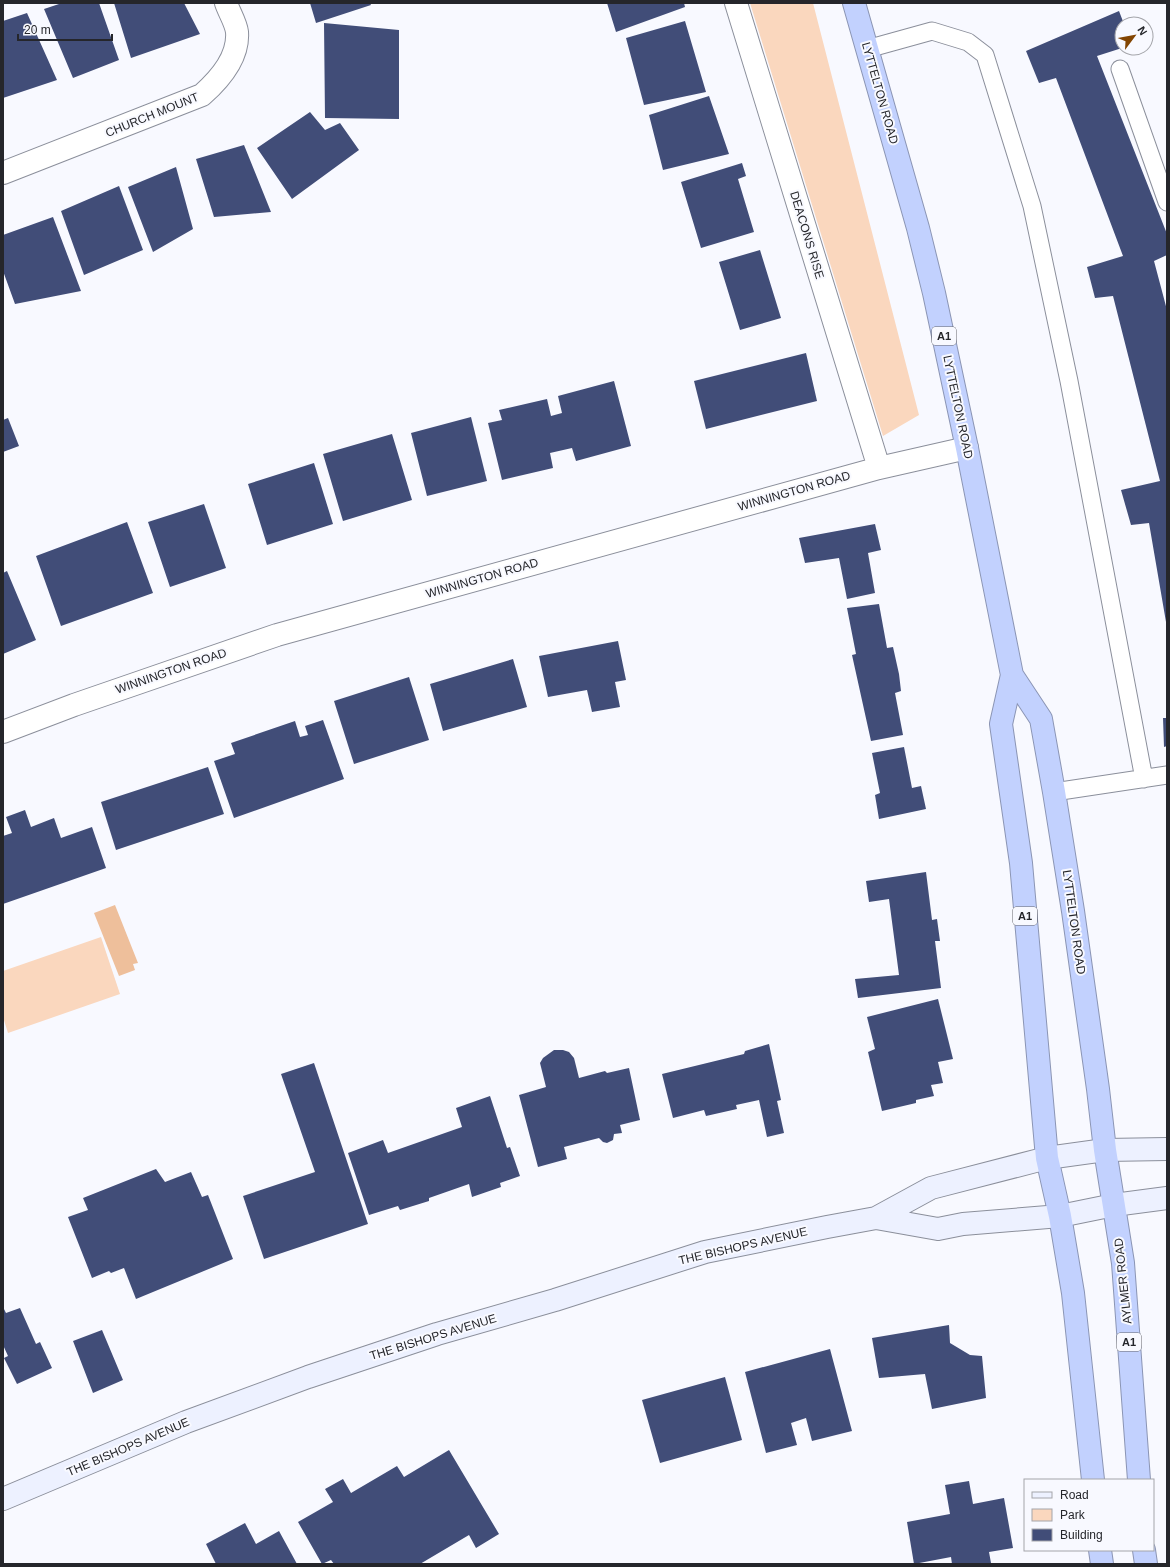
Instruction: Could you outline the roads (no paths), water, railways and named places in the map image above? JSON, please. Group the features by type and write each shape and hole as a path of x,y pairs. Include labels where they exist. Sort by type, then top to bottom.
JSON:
{"highway":[{"name":"LYTTELTON ROAD","path":"854,3 934,293 967,448 1012,675 1041,719 1054,792 1110,1178"},
{"name":"LYTTELTON ROAD","path":"1012,675 1001,724 1021,863 1047,1158 1060,1216"},
{"name":"AYLMER ROAD","path":"1110,1178 1123,1263 1139,1479"},
{"name":"A1","path":"1060,1216 1073,1293 1093,1479"},
{"path":"1100,1551 1102,1564"},
{"path":"1144,1551 1146,1564"}],"street":[{"name":"CHURCH MOUNT","path":"3,173 202,95 218,81 236,46 237,31 226,3"},
{"name":"DEACONS RISE","path":"736,3 879,468"},
{"name":"WINNINGTON ROAD","path":"3,732 74,705 277,635 879,468 967,448"},
{"name":"THE BISHOPS AVENUE","path":"876,1218 931,1188 1047,1158 1105,1150 1167,1149"},
{"name":"THE BISHOPS AVENUE","path":"3,1499 186,1422 308,1377 437,1334 555,1300 705,1252 827,1226 876,1218 938,1229 963,1224 1060,1216 1114,1205 1167,1198"}],"lane":[{"path":"867,49 932,31 968,42 985,55 1032,206 1069,381 1144,779"},
{"path":"1120,69 1167,202"},
{"path":"1054,792 1167,775"}]}
